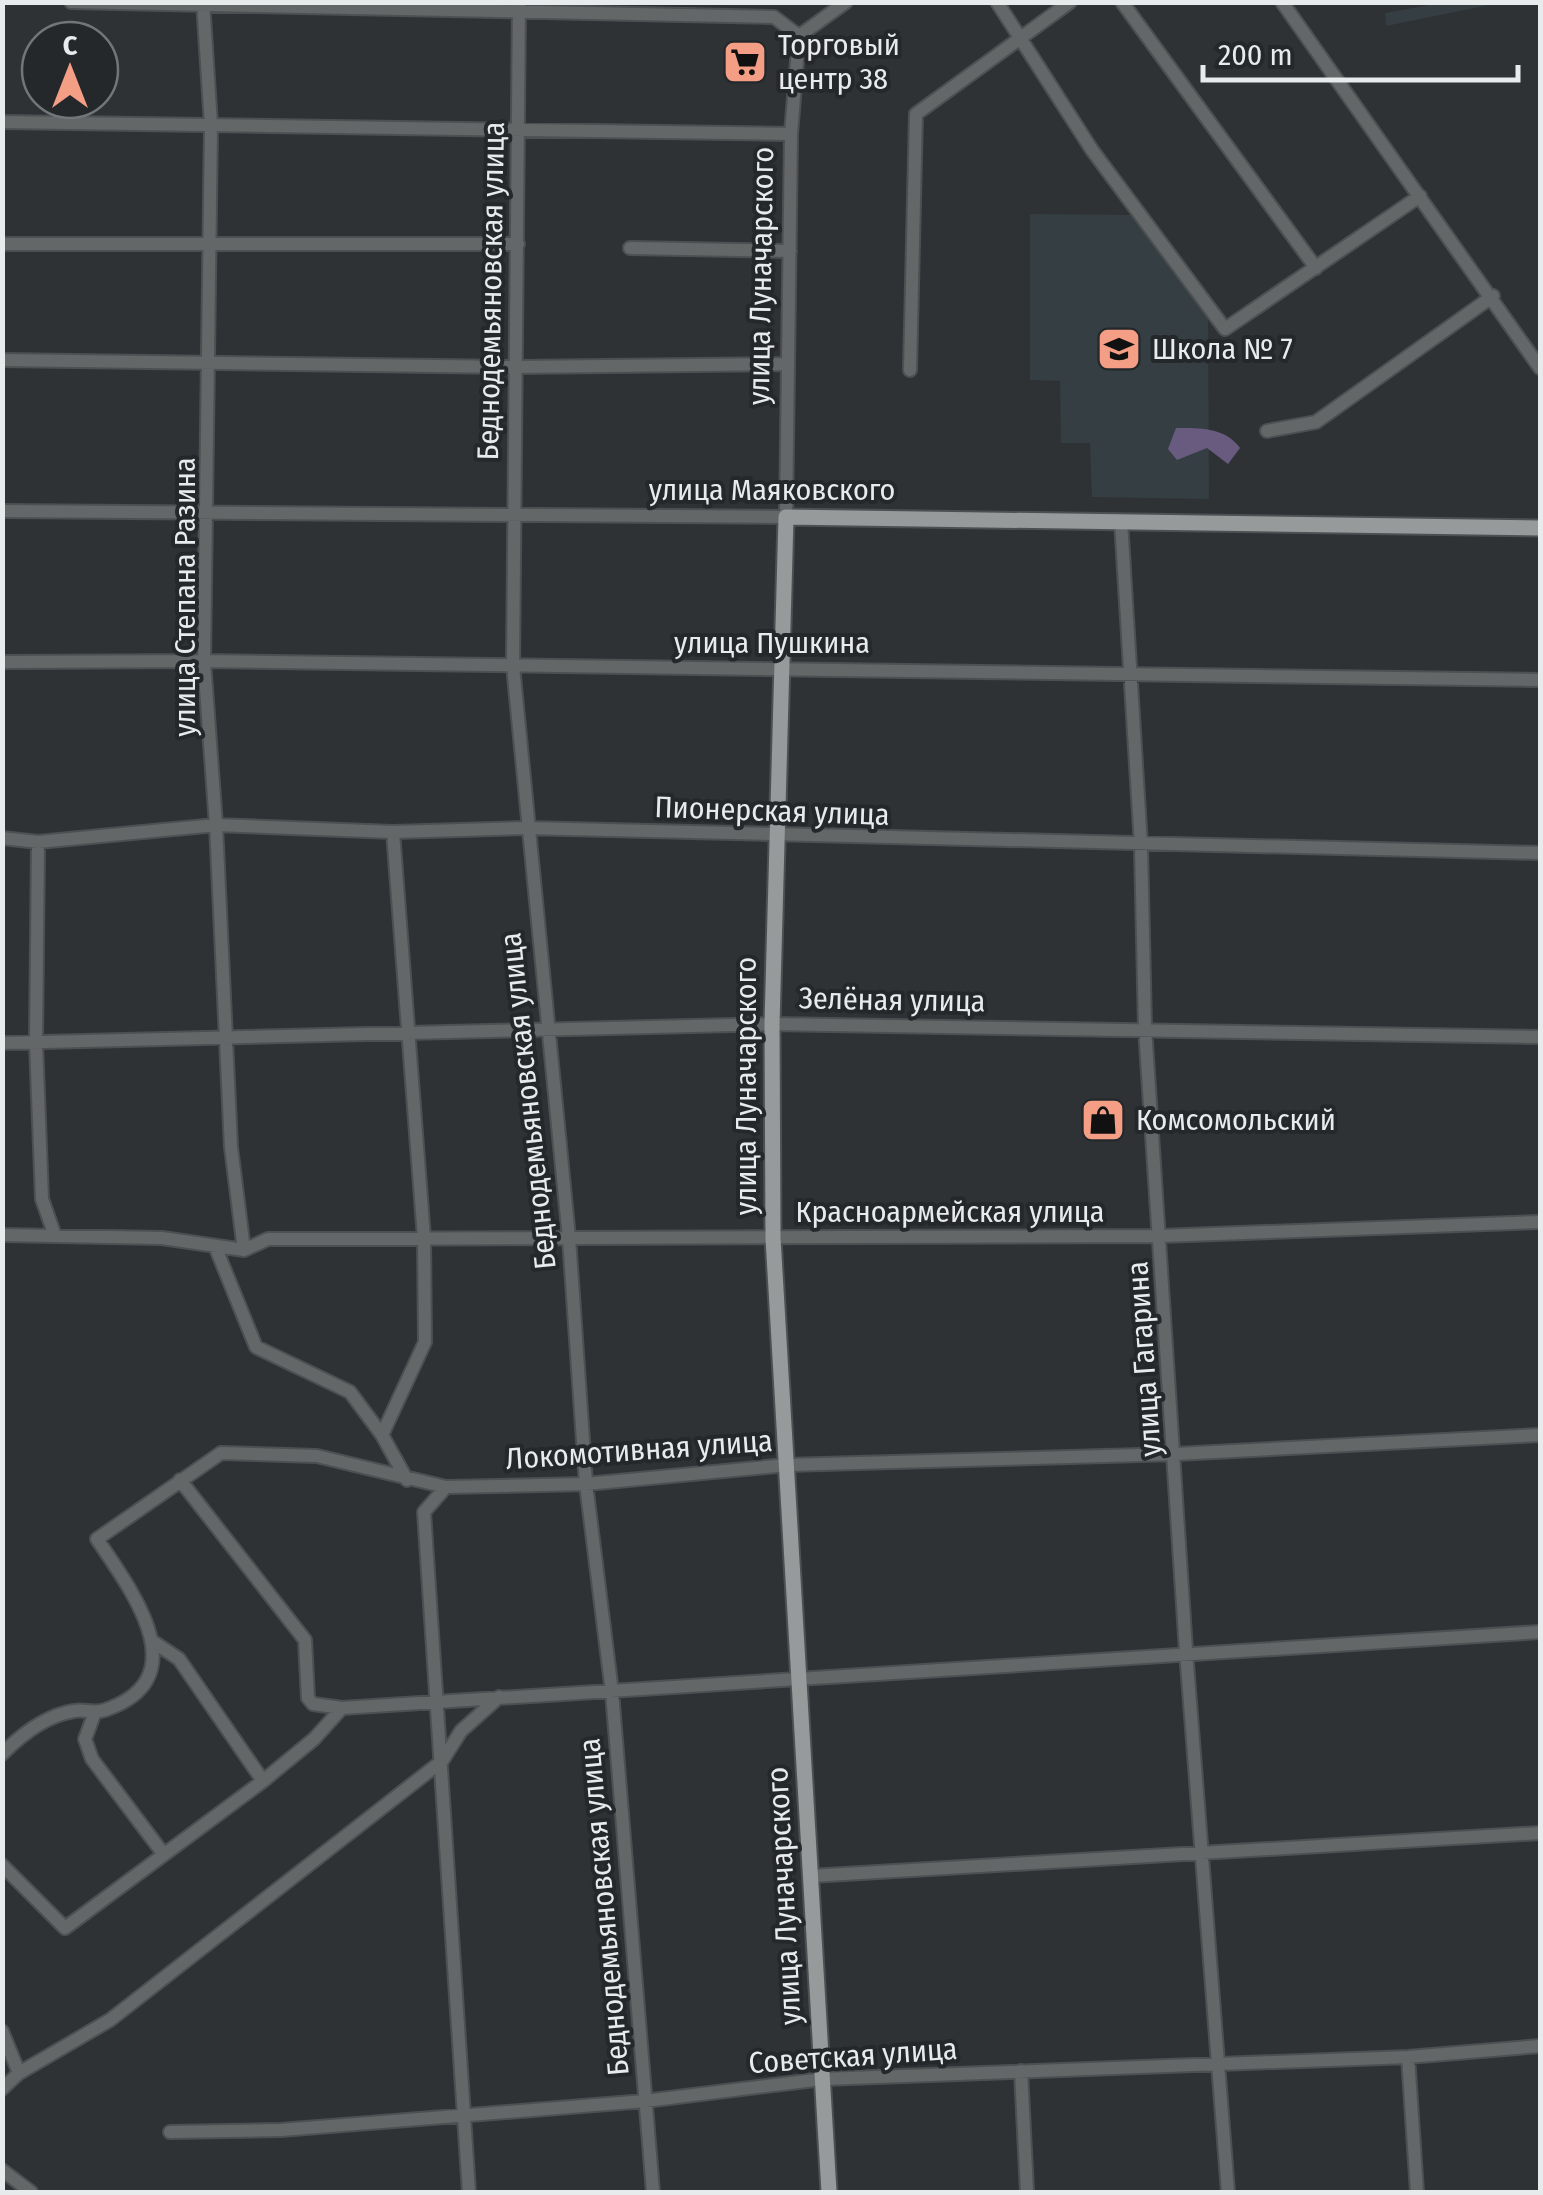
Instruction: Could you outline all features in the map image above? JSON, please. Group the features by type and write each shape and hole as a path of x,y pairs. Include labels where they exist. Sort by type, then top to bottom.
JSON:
{"main road":[{"name":"улица Маяковского","path":"786,517 1540,528"},
{"name":"улица Луначарского","path":"786,517 772,1024 773,1238 829,2192"}],"street":[{"path":"70,2 519,8 774,17 799,36 846,2"},
{"path":"997,2 1092,150 1225,329 1420,196"},
{"path":"910,370 916,114 1070,2"},
{"path":"1122,2 1316,268"},
{"path":"1282,2 1493,296 1540,368"},
{"name":"улица Степана Разина","path":"203,4 210,125 204,661 231,1147 244,1250"},
{"name":"Беднодемьяновская улица","path":"519,8 513,666 545,1032 568,1238 586,1484 612,1692 653,2192"},
{"name":"улица Луначарского","path":"786,517 790,134 799,36"},
{"path":"2,122 790,134"},
{"path":"2,244 210,240 518,244"},
{"path":"630,248 790,251"},
{"path":"1267,431 1316,422 1493,296"},
{"path":"2,360 516,367 786,364"},
{"name":"улица Маяковского","path":"2,511 786,517"},
{"name":"улица Гагарина","path":"1121,521 1141,846 1145,1028 1176,1454 1186,1652 1228,2192"},
{"name":"улица Пушкина","path":"2,662 204,661 1540,680"},
{"name":"Пионерская улица","path":"2,838 38,842 216,825 393,832 526,828 1540,853"},
{"path":"382,1435 425,1342 424,1238 405,1035 393,832"},
{"path":"38,842 36,1043 42,1200 55,1236"},
{"name":"Зелёная улица","path":"2,1043 772,1024 1540,1037"},
{"name":"Красноармейская улица","path":"2,1235 162,1238 244,1250 268,1239 1160,1236 1540,1222"},
{"path":"215,1246 256,1346 350,1392 382,1435 407,1480"},
{"name":"Локомотивная улица","path":"152,1641 137,1600 97,1538 221,1454 317,1456 446,1487 586,1484 788,1465 1176,1454 1540,1435"},
{"path":"180,1480 305,1640 308,1698 313,1704 342,1708 1540,1632"},
{"path":"446,1487 424,1512 469,2192"},
{"path":"2,1754 47,1720 81,1710 108,1710 149,1679 154,1660 152,1641"},
{"path":"152,1641 179,1658 263,1781"},
{"path":"2,2089 19,2073 110,2020 442,1761 461,1731 499,1697"},
{"path":"2,1866 65,1928 162,1852 263,1781 314,1739 342,1708"},
{"path":"94,1712 85,1739 92,1759 162,1852"},
{"path":"810,1876 1540,1833"},
{"path":"2,2030 19,2073"},
{"name":"Советская улица","path":"170,2132 282,2130 645,2101 823,2079 1408,2057 1540,2046"},
{"path":"1408,2057 1417,2192"},
{"path":"1021,2071 1026,2192"},
{"path":"2,2170 31,2192"}],"shaded area":[{"path":"1440,3 1494,4 1386,26 1385,13"},
{"name":"Школа № 7","path":"1030,214 1134,215 1208,317 1209,499 1092,497 1090,443 1061,443 1060,381 1030,380"},
{"path":"1176,428 1219,432 1240,448 1228,464 1207,448 1177,460 1168,449"}],"place":[{"name":"Торговый центр 38","path":"745,62"},
{"name":"Школа № 7","path":"1119,349"},
{"name":"Комсомольский","path":"1103,1120"}]}
